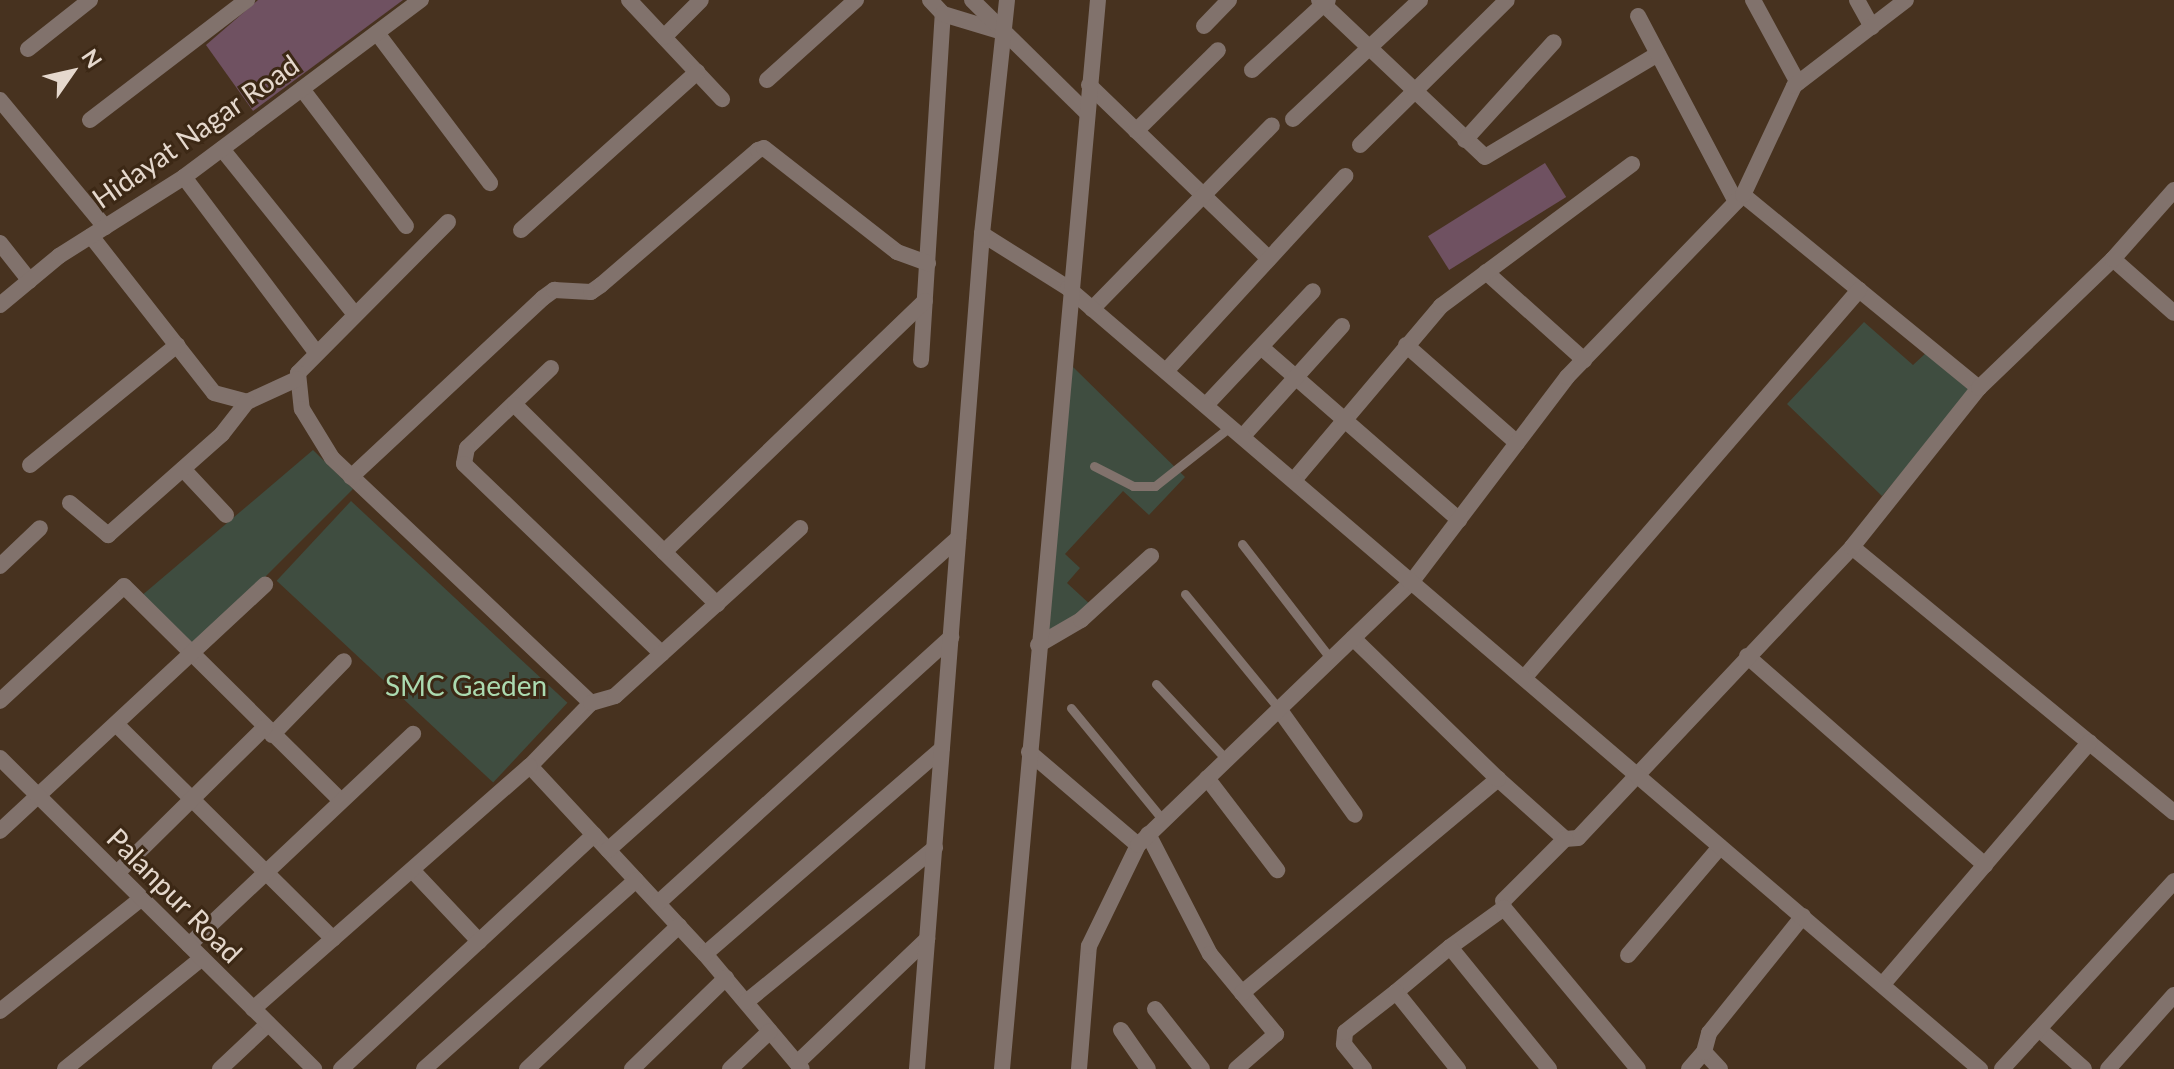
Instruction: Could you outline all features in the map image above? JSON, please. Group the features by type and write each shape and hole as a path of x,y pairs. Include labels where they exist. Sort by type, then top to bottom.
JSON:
{"street":[{"path":"28,49 90,0"},
{"path":"218,0 229,14"},
{"path":"90,120 247,0"},
{"name":"Hidayat Nagar Road","path":"0,305 98,231 184,177 421,0"},
{"path":"629,0 722,99"},
{"path":"664,37 701,0"},
{"path":"767,80 856,0"},
{"path":"930,0 943,14 1000,31"},
{"path":"972,0 1000,31 1086,112"},
{"path":"917,1069 982,234 1000,31 1007,0"},
{"path":"1002,1069 1068,288 1098,0"},
{"path":"1204,26 1229,0"},
{"path":"1293,119 1372,51 1420,0"},
{"path":"1360,145 1507,0"},
{"path":"1753,0 1798,83"},
{"path":"1857,0 1872,27"},
{"path":"1079,1069 1089,946 1143,839 1413,580 1584,360 1740,199 1798,83 1906,0"},
{"path":"1252,70 1324,2 1465,140 1489,157 1658,54"},
{"path":"921,360 943,14"},
{"path":"1638,16 1740,199 1859,290 1979,388"},
{"path":"377,33 490,183"},
{"path":"1465,140 1554,42"},
{"path":"1136,131 1218,50"},
{"path":"521,230 697,72"},
{"path":"1089,85 1269,259"},
{"path":"302,89 406,226"},
{"path":"0,100 214,393 247,402"},
{"path":"1092,309 1272,125"},
{"path":"351,477 543,298 554,290 591,292 758,150 764,148 897,252 928,263"},
{"path":"222,149 354,313"},
{"path":"1294,480 1441,306 1632,164"},
{"path":"1166,371 1345,176"},
{"path":"184,177 315,351"},
{"path":"1503,901 1565,839 1578,838 1634,775 1852,547 1979,388 2113,259 2174,190"},
{"path":"70,503 108,535 183,469 247,402 297,379 315,351 448,222"},
{"path":"982,234 1068,288 1413,580 1634,775 1980,1069"},
{"path":"0,243 30,281"},
{"path":"2113,259 2174,313"},
{"path":"1486,272 1584,360"},
{"path":"1524,678 1859,290"},
{"path":"1206,405 1313,291"},
{"path":"664,552 925,301"},
{"path":"1237,431 1297,376 1342,326"},
{"path":"30,465 177,345"},
{"path":"1406,345 1517,443"},
{"path":"1261,347 1459,520"},
{"path":"551,368 467,448 464,464 662,654"},
{"path":"297,379 302,409 315,436 351,477 591,703"},
{"path":"515,405 717,604"},
{"path":"183,469 226,515"},
{"path":"0,566 40,528"},
{"path":"253,1009 530,766 591,703 615,696 800,528"},
{"path":"608,850 958,538"},
{"path":"1852,547 2174,812"},
{"path":"1038,645 1081,620 1151,556"},
{"path":"0,831 265,585"},
{"path":"0,701 124,586 189,656 340,800"},
{"path":"658,903 951,637"},
{"path":"1353,638 1498,779 1565,839"},
{"path":"1747,656 1985,865"},
{"path":"117,873 193,798 344,661"},
{"path":"1279,709 1355,815"},
{"path":"117,725 333,939"},
{"path":"189,945 413,734"},
{"path":"1883,984 2090,742"},
{"path":"705,954 942,749"},
{"path":"1029,752 1143,839 1210,954 1276,1034 1236,1069"},
{"name":"Palanpur Road","path":"0,758 308,1067"},
{"path":"530,766 705,954 799,1066 927,939"},
{"path":"1207,778 1277,870"},
{"path":"1242,993 1498,779"},
{"path":"341,1069 594,835"},
{"path":"1628,955 1720,847"},
{"path":"746,1002 935,848"},
{"path":"412,870 479,941"},
{"path":"424,1069 636,880"},
{"path":"2002,1069 2174,881"},
{"path":"0,1011 142,898"},
{"path":"1364,1069 1344,1044 1345,1032 1450,947 1504,908 1638,1069"},
{"path":"1689,1069 1704,1052 1709,1033 1803,916"},
{"path":"527,1069 679,926"},
{"path":"1450,947 1549,1069"},
{"path":"65,1069 202,958"},
{"path":"632,1069 726,978"},
{"path":"1396,992 1458,1069"},
{"path":"2108,1069 2174,995"},
{"path":"1155,1009 1202,1069"},
{"path":"220,1069 268,1024"},
{"path":"2039,1029 2084,1069"},
{"path":"1121,1030 1148,1069"},
{"path":"730,1069 770,1031"},
{"path":"1704,1052 1720,1069"}],"lane":[{"path":"1094,466 1133,486 1155,486 1237,431"},
{"path":"1242,544 1331,659"},
{"path":"1185,594 1279,709"},
{"path":"1156,684 1226,759"},
{"path":"1071,708 1163,820"}],"green space":[{"path":"1864,322 1913,365 1927,352 1973,389 1882,496 1787,404"},
{"path":"1072,366 1185,477 1149,515 1123,491 1065,554 1080,568 1067,583 1093,607 1043,640"},
{"path":"313,450 353,489 191,651 140,597"},
{"name":"SMC Gaeden","path":"351,501 567,703 493,783 277,581"}],"building":[{"path":"258,0 403,0 253,111 206,45"},
{"path":"1545,163 1566,197 1449,270 1428,236"}]}
